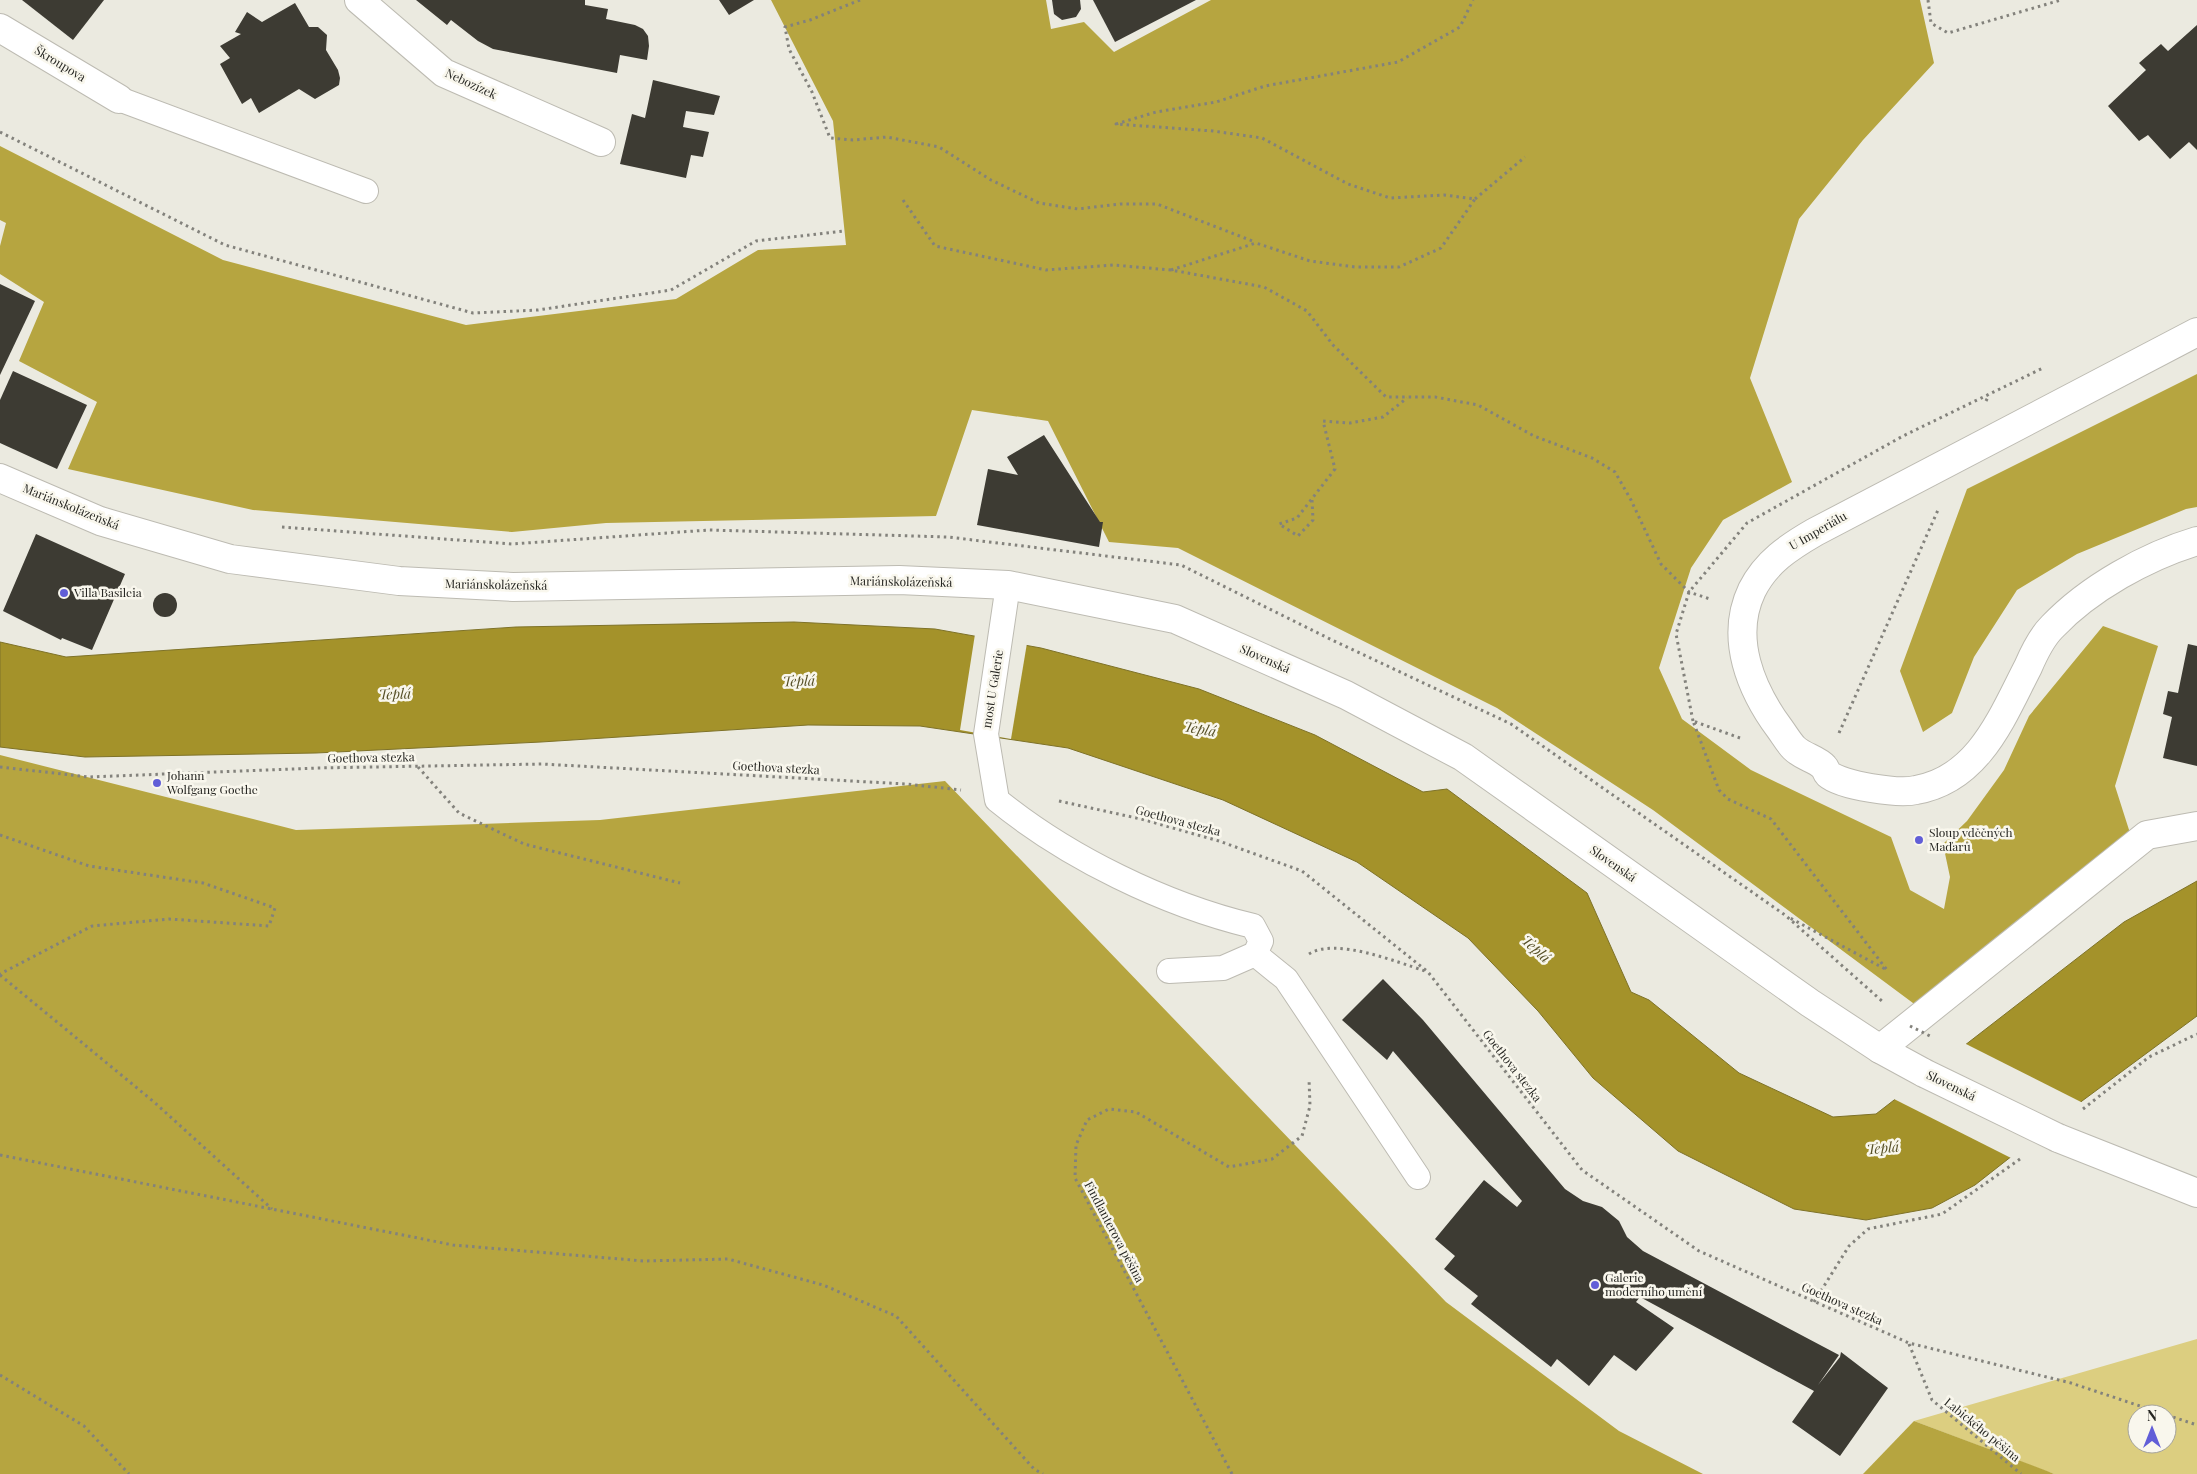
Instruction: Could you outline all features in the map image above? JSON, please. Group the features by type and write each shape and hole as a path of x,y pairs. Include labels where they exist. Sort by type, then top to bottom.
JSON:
{"street":[{"name":"Nebozízek","path":"358,0 444,72 601,142"},
{"name":"Škroupova","path":"0,28 119,99"},
{"name":"U Imperiálu","path":"2197,332 1792,545 1766,568 1752,591 1745,613 1743,641 1747,670 1762,705 1795,749 1824,767 1828,775 1867,789 1915,791 1945,782 1990,741 2038,647 2052,627 2092,594 2139,564 2197,541"},
{"name":"Mariánskolázeňská","path":"0,478 100,521 230,559 399,581 513,587 899,580 1008,585"},
{"name":"Slovenská","path":"1008,585 1175,619 1363,704 1463,757 1810,1004 1880,1049 1924,1073 2058,1138 2197,1193"},
{"path":"1880,1049 2147,835 2197,826"}],"lane":[{"path":"119,99 366,191"},
{"name":"most U Galerie","path":"996,792 986,734 1008,585"},
{"path":"996,792 997,800 1029,826 1119,877 1220,918 1252,926 1261,941 1255,954 1223,968 1169,971"},
{"path":"1255,954 1286,980 1418,1177"}],"path":[{"path":"860,0 810,20 785,27 789,49 812,92 830,138 853,140 887,137 939,147 991,180 1039,203 1078,209 1120,204 1157,204 1256,243 1310,261 1355,268 1399,268 1441,248 1475,199 1525,157"},
{"path":"1474,0 1460,27 1398,62 1265,86 1216,102 1156,112 1116,124 1213,131 1262,138 1308,165 1348,184 1390,198 1444,195 1475,199"},
{"path":"1928,0 1930,23 1948,33 2060,0"},
{"path":"0,132 225,245 473,313 538,310 671,290 756,241 844,231"},
{"path":"903,200 935,246 1046,270 1113,265 1171,270 1264,286 1307,311 1333,345 1386,398 1435,398 1478,405 1534,436 1592,458 1615,472 1631,500 1661,564 1689,592 1745,613"},
{"path":"1171,270 1256,243"},
{"path":"1312,500 1313,520 1298,536 1279,524 1296,518 1336,469 1323,421 1350,423 1383,417 1407,398"},
{"path":"1824,767 1938,508"},
{"path":"1689,592 1676,634 1693,721 1719,790 1728,799 1770,819 1887,970 1785,915"},
{"path":"1693,721 1749,741"},
{"name":"Goethova stezka","path":"0,767 89,778 317,768 542,764 906,784 996,792"},
{"path":"418,766 460,813 524,844 680,883"},
{"name":"Goethova stezka","path":"1054,800 1141,819 1219,841 1302,871 1428,972 1582,1170 1699,1251 1909,1343 2071,1384 2134,1404"},
{"path":"0,835 89,866 202,883 274,908 269,926 168,919 92,926 0,975 154,1102 273,1209"},
{"path":"1286,980 1296,962 1317,948 1361,950 1428,972"},
{"path":"2080,1112 2149,1057 2197,1034"},
{"name":"Findlanterova pěšina","path":"1232,1474 1075,1178 1076,1145 1087,1120 1109,1109 1136,1112 1229,1167 1272,1159 1302,1136 1310,1106 1309,1078 1306,1070"},
{"path":"1814,1302 1849,1246 1868,1230 1942,1214 2026,1154"},
{"path":"0,1155 453,1245 644,1261 728,1259 823,1285 896,1316 1034,1469 1043,1474"},
{"name":"Labického pěšina","path":"1909,1343 1932,1400 2021,1474"},
{"path":"0,1375 84,1426 129,1474"},
{"name":"Goethova stezka","path":"2177,1418 2197,1425"}],"shaded area":[{"path":"771,0 1046,0 1051,29 1084,22 1114,52 1211,0 1920,0 1934,63 1863,140 1799,219 1750,378 1792,482 1723,520 1691,568 1659,668 1682,719 1751,770 1891,837 1910,890 1944,909 1950,877 1943,844 1967,821 2004,770 2029,716 2103,626 2158,646 2115,786 2130,833 1917,1006 1653,810 1497,708 1178,548 1109,542 1048,421 972,410 936,516 606,523 512,532 253,510 68,469 97,402 19,361 44,302 0,274 0,246 6,223 0,220 0,146 223,260 466,325 676,299 758,250 846,245 833,121"},
{"path":"2197,374 2197,507 2186,509 2077,554 2017,590 1974,657 1952,713 1923,732 1900,671 1967,489"},
{"path":"0,755 296,830 600,820 945,781 1446,1302 1619,1431 1703,1474 0,1474"},
{"path":"2197,1339 2197,1474 2054,1474 1914,1421"},
{"path":"1914,1421 2047,1471 2054,1474 1863,1474"}],"water":[{"name":"Teplá","path":"794,622 935,629 1041,648 1199,689 1315,735 1423,792 1447,789 1587,893 1631,992 1649,1000 1739,1073 1833,1117 1876,1114 2124,922 2197,881 2197,1016 2082,1101 1975,1185 1932,1208 1866,1220 1794,1209 1678,1151 1593,1078 1538,1011 1468,938 1357,862 1223,800 1068,748 920,726 808,725 541,742 316,753 85,757 0,747 0,642 66,657 516,627"}],"pier":[{"path":"975,634 1027,643 1011,739 960,730"},
{"path":"1964,1043 2083,1103 2013,1159 1892,1098"}],"building":[{"path":"22,0 104,0 73,40"},
{"path":"416,0 585,0 585,5 608,9 606,19 635,25 643,29 648,36 647,60 620,55 617,73 493,49 478,41 451,20 447,25"},
{"path":"719,0 754,0 729,15"},
{"path":"1052,0 1080,0 1081,9 1076,17 1062,20 1054,14"},
{"path":"1093,0 1196,0 1115,42"},
{"path":"295,3 309,27 318,27 327,35 326,50 338,70 339,85 315,99 299,89 259,113 251,98 242,104 220,64 230,58 220,46 241,34 235,32 247,12 262,22"},
{"path":"2197,25 2197,150 2189,142 2170,159 2148,135 2139,141 2108,106 2146,70 2139,63 2161,44 2168,51"},
{"path":"653,80 720,96 714,115 686,111 683,127 709,132 703,157 691,155 686,178 620,164 632,114 645,118"},
{"path":"0,284 35,301 0,375"},
{"path":"13,371 87,405 57,469 0,443 0,400"},
{"path":"1044,435 1100,522 1103,522 1099,547 977,525 988,469 1018,475 1007,457"},
{"name":"Villa Basileia","path":"36,534 125,574 92,650 62,638 61,640 3,611"},
{"path":"165,593 174,596 177,605 174,614 165,617 156,614 153,605 156,596"},
{"path":"2188,644 2197,646 2197,766 2163,758 2172,717 2163,714 2168,691 2178,693"},
{"path":"1383,979 1423,1020 1565,1189 1583,1201 1602,1207 1619,1221 1627,1237 1643,1251 1839,1355 1818,1385 1840,1357 1841,1352 1888,1388 1840,1456 1792,1422 1814,1391 1640,1297 1636,1302 1674,1328 1636,1371 1614,1355 1589,1386 1557,1359 1551,1367 1471,1304 1478,1296 1444,1269 1455,1256 1435,1239 1484,1180 1517,1207 1522,1201 1393,1051 1387,1060 1342,1020"}],"place":[{"name":"Villa Basileia","path":"64,593"},
{"name":"Johann Wolfgang Goethe","path":"157,783"},
{"name":"Sloup vděčných Maďarů","path":"1919,840"},
{"name":"Galerie moderního umění","path":"1595,1285"}]}
